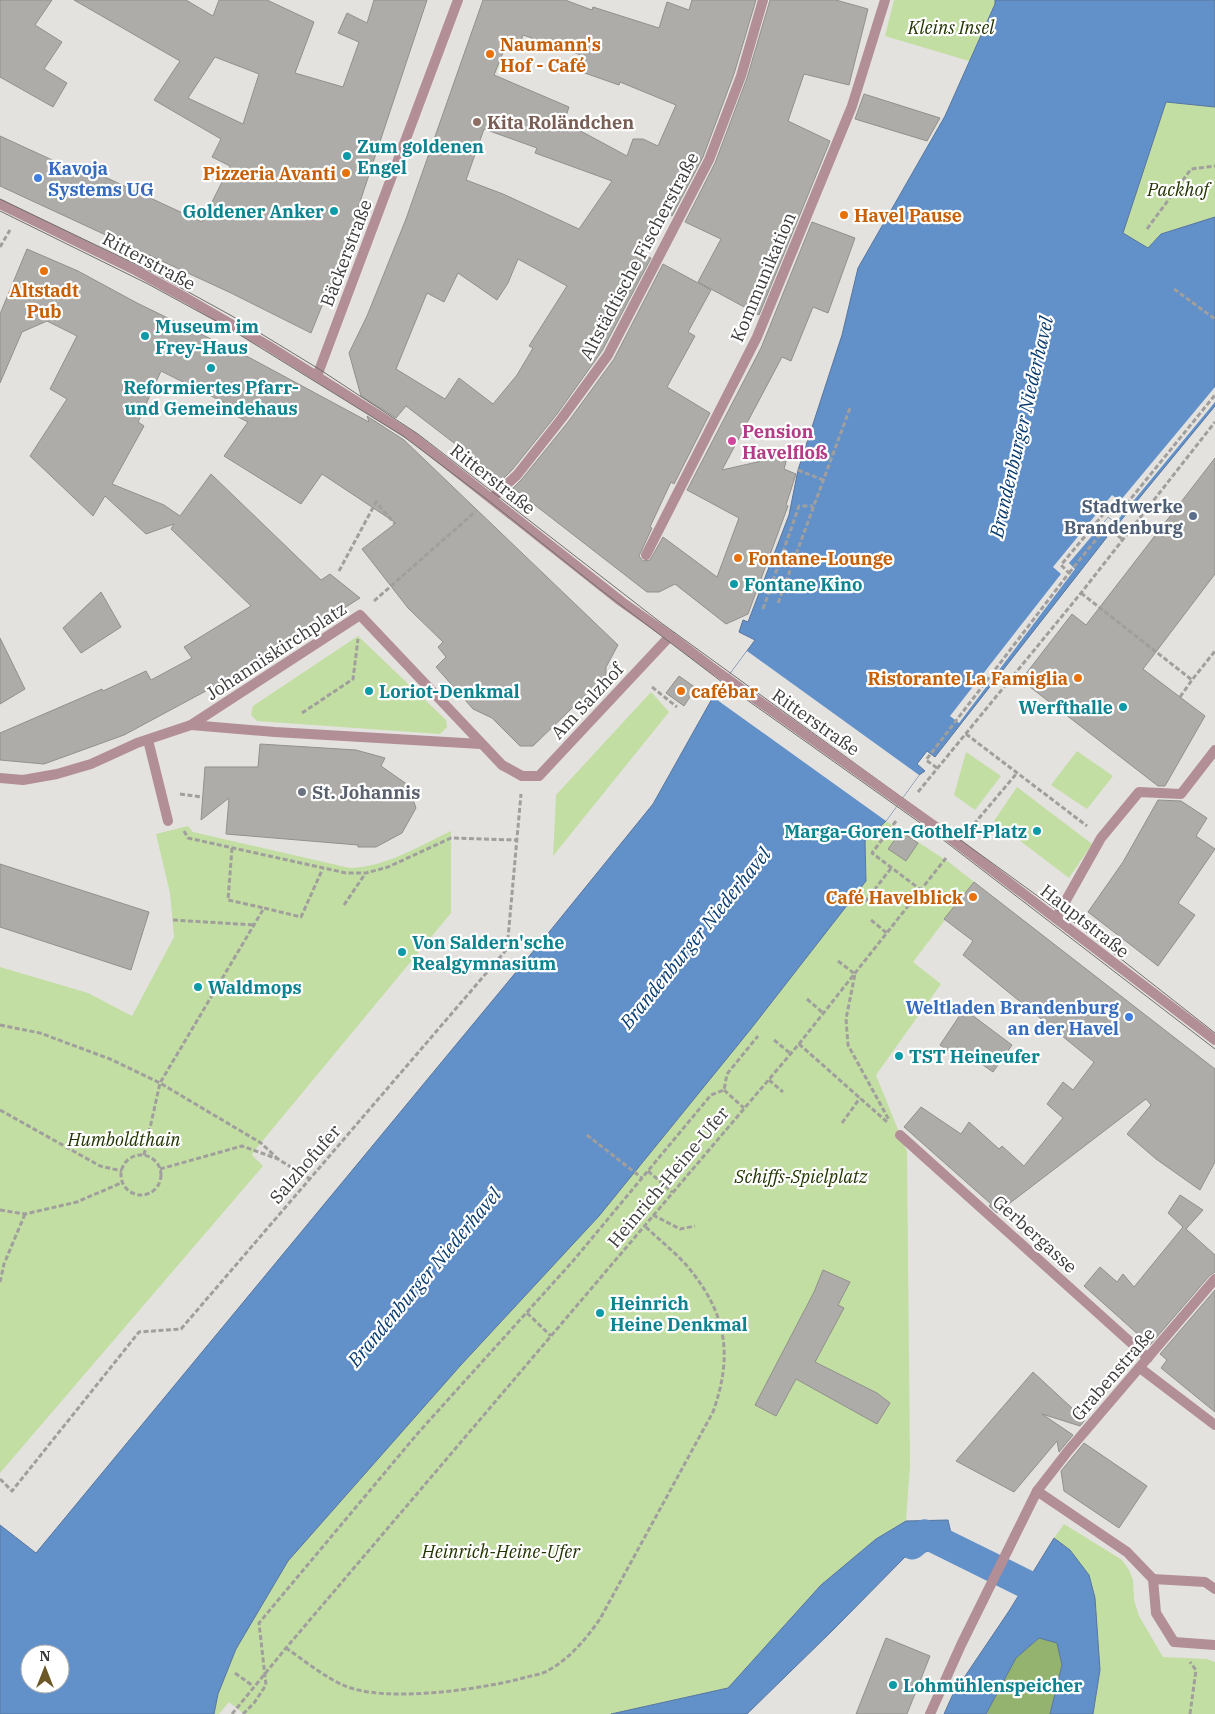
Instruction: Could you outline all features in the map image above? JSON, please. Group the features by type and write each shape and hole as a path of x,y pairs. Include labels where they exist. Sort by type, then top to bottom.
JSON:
{"street":[{"name":"Bäckerstraße","path":"317,376 458,0"},
{"name":"Altstädtische Fischerstraße","path":"492,498 517,475 608,355 709,160 741,76 764,0"},
{"name":"Kommunikation","path":"646,555 757,336 852,106 885,0"},
{"name":"Ritterstraße","path":"0,204 154,280 317,376 413,437 622,602 936,827"},
{"name":"Johanniskirchplatz","path":"0,778 23,780 57,774 91,764 137,743 191,725 360,615 502,766 522,776"},
{"name":"Am Salzhof","path":"522,776 539,776 670,636"},
{"path":"191,725 481,744"},
{"path":"148,740 168,821"},
{"path":"1056,918 1101,838 1139,792 1181,794 1213,756"},
{"name":"Hauptstraße","path":"936,827 1215,1040"},
{"name":"Gerbergasse","path":"900,1135 1148,1358"},
{"name":"Grabenstraße","path":"930,1714 961,1645 1037,1492 1068,1450 1215,1279"},
{"path":"1140,1368 1215,1425"},
{"path":"1037,1492 1127,1552 1152,1579 1156,1613 1174,1642 1215,1645"},
{"path":"1152,1579 1204,1582 1215,1589"}],"path":[{"path":"1147,229 1191,169 1215,166"},
{"path":"1174,289 1215,319"},
{"path":"1070,571 1061,565 1111,505 1120,512 1215,395"},
{"path":"778,603 850,408"},
{"path":"927,780 1081,593 1215,422"},
{"path":"798,470 823,480"},
{"path":"275,732 353,679 360,615 384,591 492,498"},
{"path":"339,571 376,502 395,524"},
{"path":"763,609 799,506 814,506"},
{"path":"937,768 926,760 1070,571 1107,526 1123,540"},
{"path":"1081,593 1192,680"},
{"path":"1180,697 1215,651"},
{"path":"652,687 677,707"},
{"path":"966,734 1101,838"},
{"name":"Heinrich-Heine-Ufer","path":"232,1714 253,1686 791,1054 1017,773"},
{"name":"Salzhofufer","path":"0,1479 12,1490 139,1332 181,1329 507,949 522,776"},
{"path":"162,792 202,797"},
{"path":"180,823 188,838 346,873 366,873 388,867 451,838 516,840"},
{"path":"893,824 872,853 922,890"},
{"path":"232,848 228,900 264,908 301,916 324,868"},
{"path":"865,902 892,867"},
{"path":"344,905 366,873"},
{"path":"144,1155 160,1083 264,908"},
{"path":"173,920 255,925"},
{"path":"871,920 888,934"},
{"path":"799,1044 893,1128 848,1045 846,1019 855,974 838,961"},
{"path":"807,999 823,1013"},
{"path":"0,1025 40,1033 110,1059 160,1083 261,1143 278,1159 310,1179"},
{"path":"724,1090 727,1074 758,1036"},
{"path":"774,1040 791,1054"},
{"path":"769,1080 783,1092"},
{"path":"724,1090 744,1108"},
{"path":"243,1714 254,1703 266,1685 259,1622 418,1433 573,1261 710,1094 724,1090"},
{"path":"842,1123 860,1098"},
{"path":"0,1110 100,1166 122,1171"},
{"path":"587,1136 642,1178"},
{"path":"160,1169 242,1146 278,1159"},
{"path":"144,1155 152,1158 160,1169 162,1176 158,1186 146,1195 139,1195 129,1191 122,1182 122,1171 130,1158 144,1155"},
{"path":"648,1171 672,1192"},
{"path":"0,1210 25,1214 77,1202 122,1182"},
{"path":"0,1282 4,1264 25,1214"},
{"path":"653,1215 680,1229 696,1226"},
{"path":"286,1648 342,1685 364,1692 395,1694 446,1691 510,1682 548,1671 582,1643 600,1619 713,1412 722,1389 725,1361 723,1338 716,1311 692,1272 645,1226"},
{"path":"527,1313 551,1336"},
{"path":"1174,1642 1196,1670 1190,1714"},
{"path":"234,1673 253,1686"}],"green space":[{"name":"Kleins Insel","path":"894,0 995,0 995,4 969,61 885,36"},
{"name":"Packhof","path":"1166,102 1215,107 1215,217 1161,234 1148,248 1123,233"},
{"path":"358,636 446,720 447,727 440,734 257,721 251,715 253,706"},
{"path":"651,692 669,712 553,856 556,795"},
{"path":"1077,751 1113,776 1087,809 1051,785"},
{"path":"966,752 1001,776 975,810 954,795"},
{"path":"1017,787 1092,844 1069,878 994,821"},
{"name":"Heinrich-Heine-Ufer","path":"886,821 950,863 974,882 913,962 941,984 876,1075 907,1152 910,1465 906,1521 876,1539 821,1585 728,1688 611,1714 244,1714 229,1702 219,1714 214,1714 218,1694 236,1649 288,1561 460,1366 599,1216 750,1030 866,881 865,841"},
{"name":"Humboldthain","path":"188,826 193,832 350,868 363,867 389,860 451,831 451,913 255,1150 252,1155 263,1166 0,1473 0,967 88,993 132,1016 174,937 170,893 156,834"},
{"path":"1064,1524 1122,1560 1133,1580 1134,1600 1139,1616 1163,1657 1207,1659 1215,1662 1215,1714 1093,1714 1100,1670 1070,1550 1054,1538"},
{"path":"1039,1638 1057,1643 1062,1665 1050,1714 986,1714 1016,1658"}],"water":[{"name":"Brandenburger Niederhavel","path":"995,0 1215,0 1215,107 1166,102 1123,233 1148,248 1161,234 1215,217 1215,406 1118,524 1108,517 1098,529 1107,537 935,757 927,751 917,764 925,771 919,775 886,821 865,841 866,881 750,1030 599,1216 460,1366 288,1561 236,1649 218,1694 214,1714 0,1714 0,1525 36,1553 653,804 713,697 755,640 739,632 743,620 748,622 789,515 798,470 842,335 858,268 945,116 995,4"},
{"path":"948,1520 951,1533 945,1547 905,1557 747,1714 611,1714 728,1688 821,1585 876,1539 906,1521"},
{"path":"1054,1538 1070,1550 1089,1575 1095,1598 1100,1670 1093,1714 1050,1714 1062,1665 1057,1643 1039,1638 1016,1658 986,1714 944,1714 953,1694 1009,1611"}],"pier":[{"path":"1215,387 1215,402 1116,522 1108,517 1069,563 1075,569 959,723 950,716 1061,574 1053,567 1112,495 1120,501"},
{"path":"747,651 919,775 886,821 713,697"}],"building":[{"path":"0,0 52,0 35,25 62,42 44,69 67,83 53,107 0,77"},
{"path":"74,0 186,0 213,16 219,0 267,0 314,22 295,73 343,87 359,42 338,33 347,13 367,23 374,0 427,0 342,256 311,333 231,293 0,186 0,136 74,170 77,164 202,222 230,166 212,157 221,139 154,100 180,61","holes":["215,57 259,74 243,124 188,98"]},
{"path":"483,0 565,0 592,10 593,7 659,28 667,2 689,10 692,0 756,0 734,74 703,157 672,216 663,212 640,252 651,258 602,351 557,414 502,480 406,406 396,418 361,396 349,353 367,316 406,219","holes":["523,35 584,56 579,71 619,85 620,82 676,105 658,146 643,139 633,139 627,156 564,122 569,107 494,75 506,45 518,49","484,129 537,148 535,153 612,181 579,229 503,194 466,180","518,259 567,286 529,346 533,348 517,375 493,404 459,378 445,399 396,369 427,293 444,302 458,273 497,300 508,283"]},
{"path":"770,0 836,0 868,9 849,85 804,74 788,121 830,141 759,315 698,282 721,239 685,222 715,163 747,78"},
{"path":"864,94 940,118 927,141 855,119"},
{"path":"812,222 855,238 828,313 813,307 791,361 782,357 722,470 788,455 784,469 796,474 786,505 788,506 748,614 726,624 675,584 659,592 647,592 513,488 568,422 614,359 663,264 711,290 688,332 695,336 667,387 710,413 674,484 671,482 639,556 643,561 650,560 663,537 717,577 739,518 687,490 761,348"},
{"path":"27,249 78,271 137,303 252,359 369,422 367,416 404,440 618,645 606,667 606,675 533,746 520,746 492,718 473,709 436,667 446,657 438,647 443,642 408,608 362,549 396,523 322,474 301,504 224,456 248,422 236,416 237,409 161,371 138,422 144,426 112,484 164,505 180,516 211,474 321,580 330,574 360,598 258,663 124,735 44,764 0,760 0,733 102,689 103,691 146,671 151,680 192,658 184,647 251,606 171,529 174,524 146,534 105,496 93,516 30,456 67,399 50,389 77,336 47,321 22,332 0,383 0,314"},
{"path":"1215,458 1215,574 1143,669 1205,716 1165,786 1158,786 1021,680 1072,614 1086,625"},
{"path":"101,592 121,627 81,653 63,628"},
{"path":"0,638 25,689 0,704"},
{"name":"cafébar","path":"679,676 696,688 684,706 666,693"},
{"name":"St. Johannis","path":"260,744 356,750 385,758 381,766 408,785 416,808 402,833 376,847 358,847 358,845 226,834 229,798 201,820 205,767 258,767"},
{"path":"1158,800 1181,801 1207,818 1196,836 1215,849 1178,903 1195,915 1158,966 1088,912 1123,862"},
{"path":"901,831 918,843 906,861 888,849"},
{"path":"0,864 149,912 131,970 0,927"},
{"path":"974,882 1215,1069 1215,1162 1200,1190 1156,1159 1127,1134 1151,1105 1146,1099 997,1213 989,1206 991,1204 904,1127 921,1107 961,1134 969,1122 999,1149 1002,1146 1024,1166 1063,1118 1047,1104 1063,1082 1073,1090 1094,1062 963,955 973,941 944,919"},
{"path":"964,1009 1012,1045 993,1072 970,1056 965,1063 940,1045"},
{"path":"1180,1195 1203,1210 1186,1229 1215,1255 1215,1272 1210,1275 1150,1345 1084,1286 1100,1267 1117,1282 1123,1274 1134,1287 1183,1227 1168,1213"},
{"path":"823,1270 850,1282 838,1305 844,1308 815,1362 877,1393 890,1403 877,1424 796,1379 776,1416 755,1405 814,1292"},
{"path":"1215,1290 1215,1412 1161,1368 1167,1360 1160,1354"},
{"path":"1033,1372 1085,1420 1080,1426 1042,1414 1073,1435 1059,1452 1057,1441 1014,1492 956,1461"},
{"path":"1084,1443 1147,1486 1119,1528 1064,1491 1061,1471"},
{"name":"Lohmühlenspeicher","path":"886,1638 930,1656 907,1714 856,1714"}],"waterway":[{"path":"912,1545 925,1534 1026,1584 1055,1601 1057,1605"}],"tram line":[{"path":"0,199 152,272 232,316 319,369 418,434 660,622 1079,926 1215,1033"},
{"path":"0,211 148,284 227,327 403,436 726,685 933,832 1215,1049"}],"place":[{"name":"Naumann's Hof - Café","path":"490,54"},
{"name":"Kita Roländchen","path":"477,122"},
{"name":"Zum goldenen Engel","path":"347,156"},
{"name":"Pizzeria Avanti","path":"346,173"},
{"name":"Kavoja Systems UG","path":"38,178"},
{"name":"Goldener Anker","path":"334,211"},
{"name":"Havel Pause","path":"844,215"},
{"name":"Altstadt Pub","path":"44,271"},
{"name":"Museum im Frey-Haus","path":"145,336"},
{"name":"Reformiertes Pfarr- und Gemeindehaus","path":"211,368"},
{"name":"Pension Havelfloß","path":"732,441"},
{"name":"Stadtwerke Brandenburg","path":"1193,516"},
{"name":"Fontane-Lounge","path":"738,558"},
{"name":"Fontane Kino","path":"734,584"},
{"name":"Ristorante La Famiglia","path":"1078,678"},
{"name":"Loriot-Denkmal","path":"369,691"},
{"name":"cafébar","path":"681,691"},
{"name":"Werfthalle","path":"1123,707"},
{"name":"St. Johannis","path":"302,792"},
{"name":"Marga-Goren-Gothelf-Platz","path":"1037,831"},
{"name":"Café Havelblick","path":"973,897"},
{"name":"Von Saldern'sche Realgymnasium","path":"402,952"},
{"name":"Waldmops","path":"198,987"},
{"name":"Weltladen Brandenburg an der Havel","path":"1129,1017"},
{"name":"TST Heineufer","path":"899,1056"},
{"name":"Heinrich Heine Denkmal","path":"600,1313"},
{"name":"Lohmühlenspeicher","path":"893,1685"}],"park label":[{"name":"Schiffs-Spielplatz","path":"801,1176"}]}
